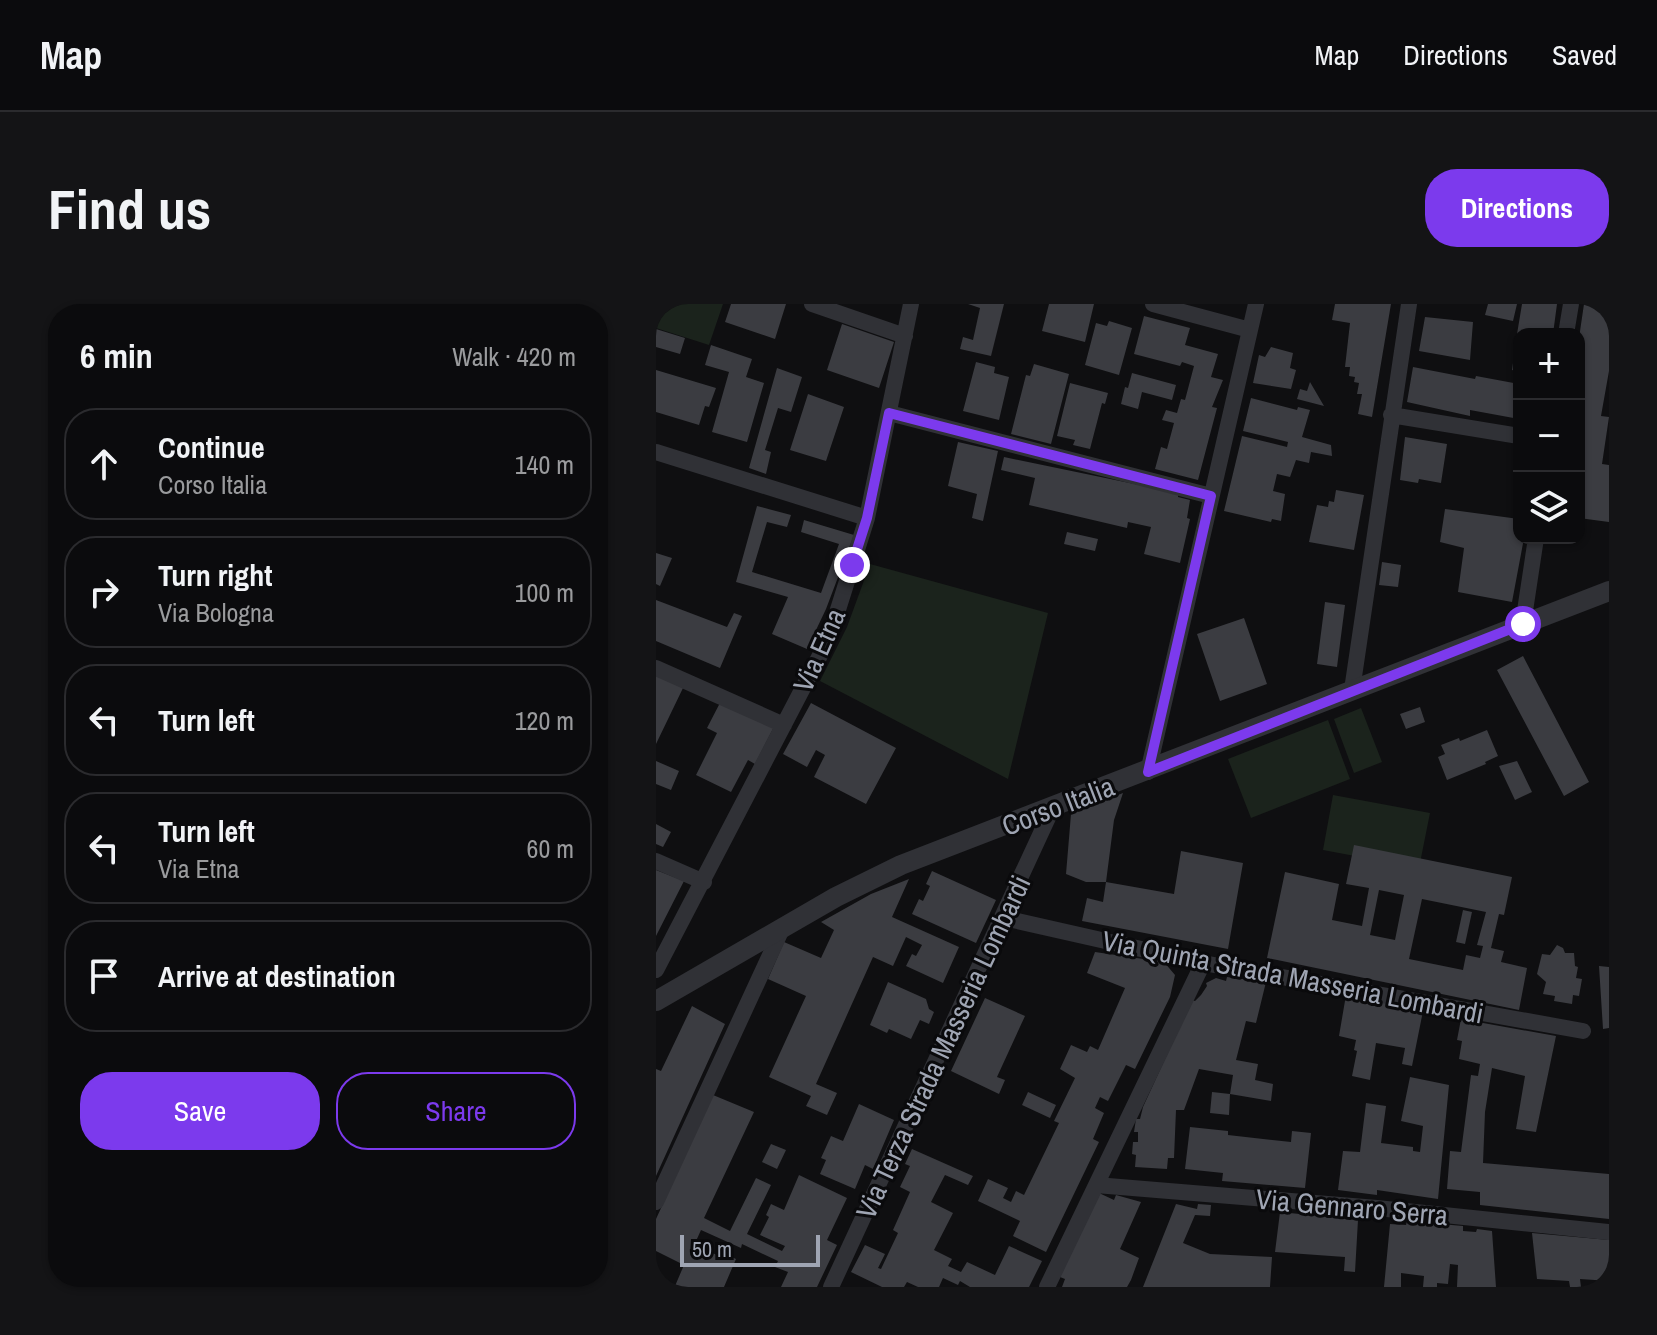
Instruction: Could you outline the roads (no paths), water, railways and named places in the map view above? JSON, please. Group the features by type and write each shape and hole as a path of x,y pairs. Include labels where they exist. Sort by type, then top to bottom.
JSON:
{"street":[{"path":"812,304 905,336"},
{"name":"Via Etna","path":"656,970 829,638 867,518 911,304"},
{"path":"1153,304 1250,330"},
{"path":"1148,772 1256,304"},
{"path":"1352,690 1409,304"},
{"path":"1567,328 1571,304"},
{"path":"889,413 1211,496"},
{"path":"1391,415 1513,435"},
{"path":"656,452 867,518"},
{"path":"1523,624 1535,544"},
{"name":"Corso Italia","path":"656,1001 836,897 901,865 1148,772 1609,591"},
{"path":"656,668 784,725"},
{"name":"Via Terza Strada Masseria Lombardi","path":"831,1287 1053,807"},
{"path":"656,861 704,882"},
{"name":"Via Quinta Strada Masseria Lombardi","path":"1004,918 1203,963 1583,1031"},
{"path":"656,1202 782,929"},
{"path":"1047,1287 1203,963"},
{"name":"Via Gennaro Serra","path":"1096,1185 1377,1208 1608,1232"}]}
